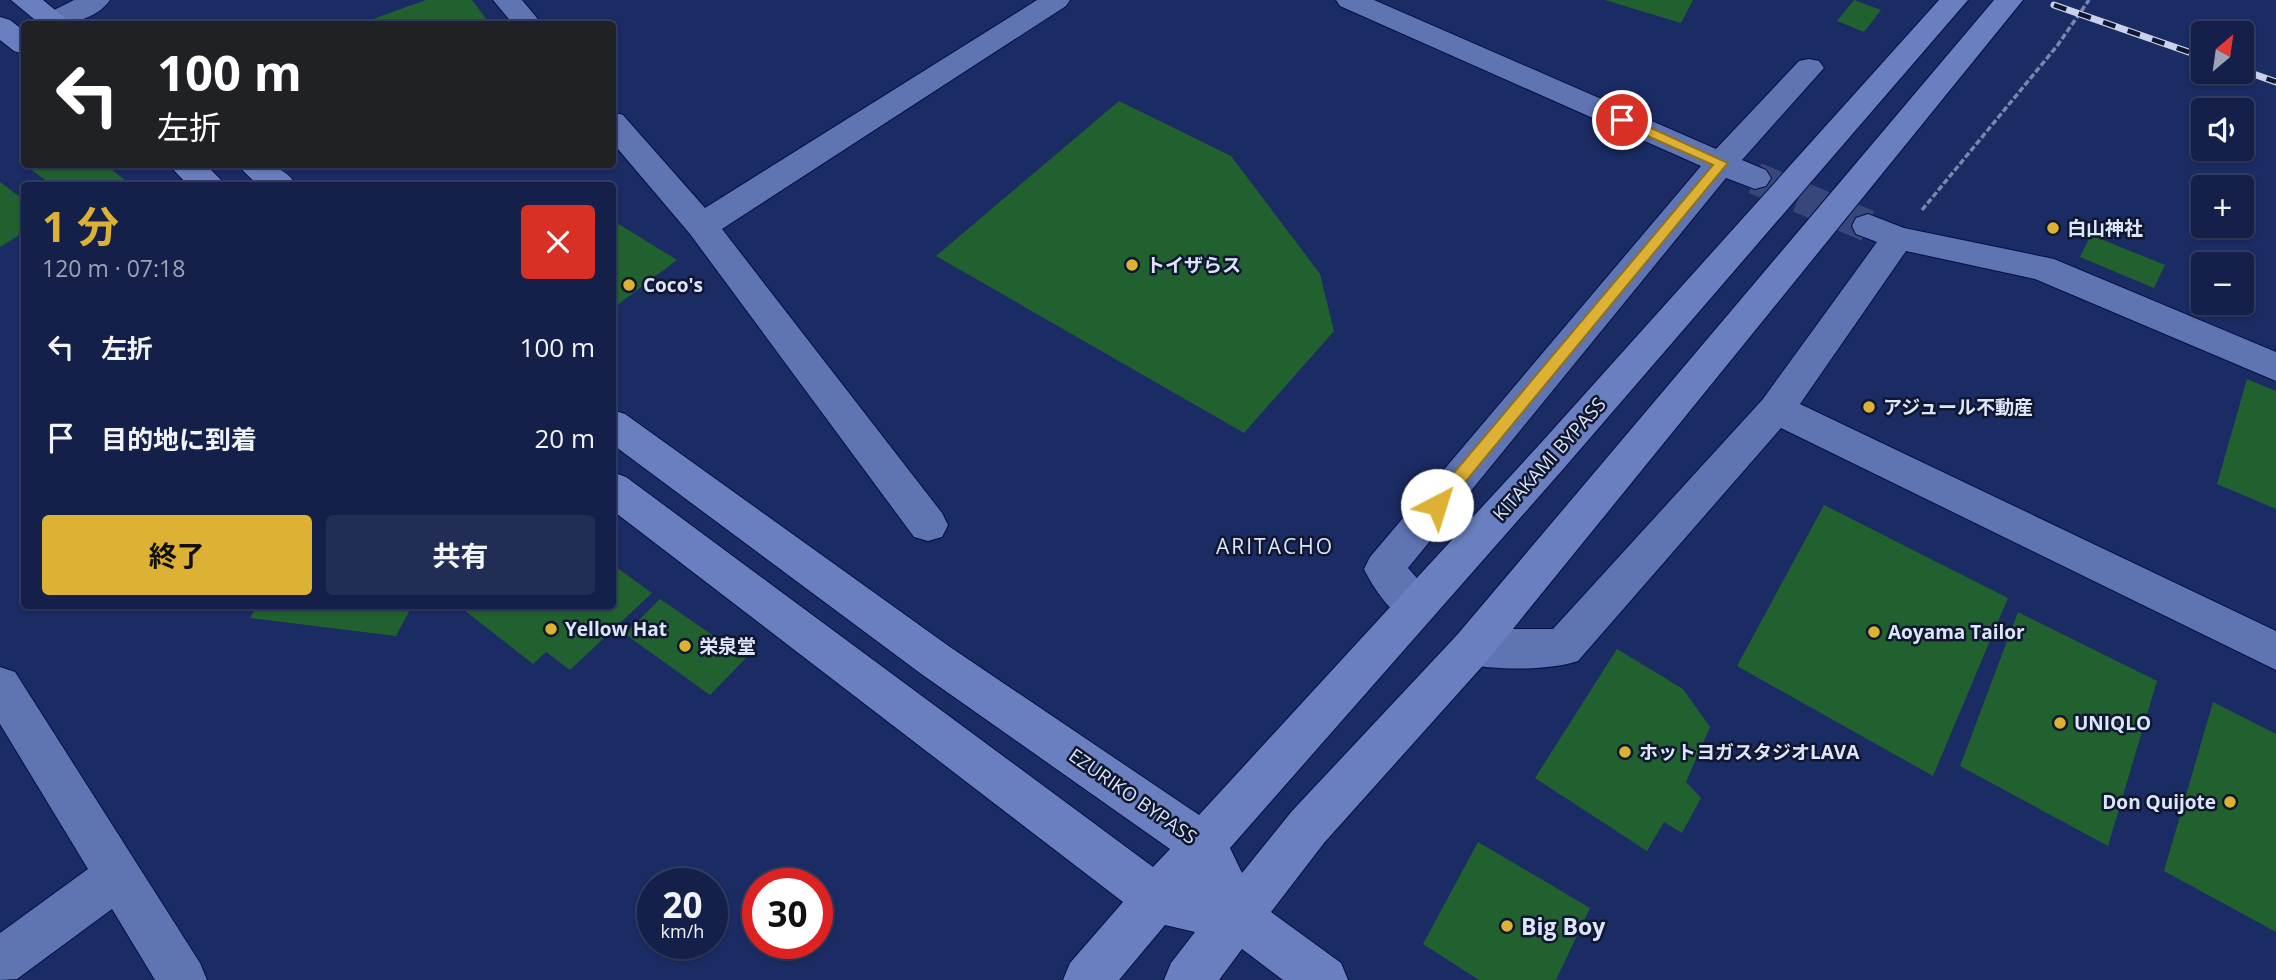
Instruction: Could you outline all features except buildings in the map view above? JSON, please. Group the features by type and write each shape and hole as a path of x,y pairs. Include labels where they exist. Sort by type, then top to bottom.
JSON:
{"highway":[{"path":"25,0 50,21"},
{"name":"KITAKAMI BYPASS","path":"1087,980 1205,846 1257,782 1954,0"},
{"path":"1188,980 1308,827 1472,648 2010,0"},
{"path":"188,168 206,182"},
{"path":"256,168 276,182"},
{"name":"EZURIKO BYPASS","path":"616,428 935,660 1205,846 1239,918"},
{"path":"616,491 1158,900 1239,918 1324,980"}],"street":[{"path":"58,21 96,0"},
{"path":"507,0 525,21"},
{"path":"702,226 1056,0"},
{"path":"1350,0 1755,178"},
{"path":"1416,606 1384,569 1721,163 1809,68"},
{"path":"616,127 702,226 928,525"},
{"path":"1472,648 1563,648 1776,409 1883,232 2042,268 2272,365"},
{"path":"1776,409 2276,651"},
{"path":"0,686 183,980"},
{"path":"0,962 117,877"}],"path":[{"path":"1883,232 2057,46 2089,0"}],"tunnel":[{"path":"1755,178 1868,226"}],"railway":[{"path":"2054,5 2191,53"},
{"path":"2254,74 2276,82"}],"place":[{"name":"白山神社","path":"2053,228"},
{"name":"トイザらス","path":"1132,265"},
{"name":"Coco's","path":"629,285"},
{"name":"アジュール不動産","path":"1869,407"},
{"name":"Yellow Hat","path":"551,629"},
{"name":"Aoyama Tailor","path":"1874,632"},
{"name":"栄泉堂","path":"685,646"},
{"name":"UNIQLO","path":"2060,723"},
{"name":"ホットヨガスタジオLAVA","path":"1625,752"},
{"name":"Don Quijote","path":"2230,802"},
{"name":"Big Boy","path":"1507,926"}],"district":[{"name":"ARITACHO","path":"1275,546"}],"route":[{"path":"1437,505 1721,163 1622,120"}]}
